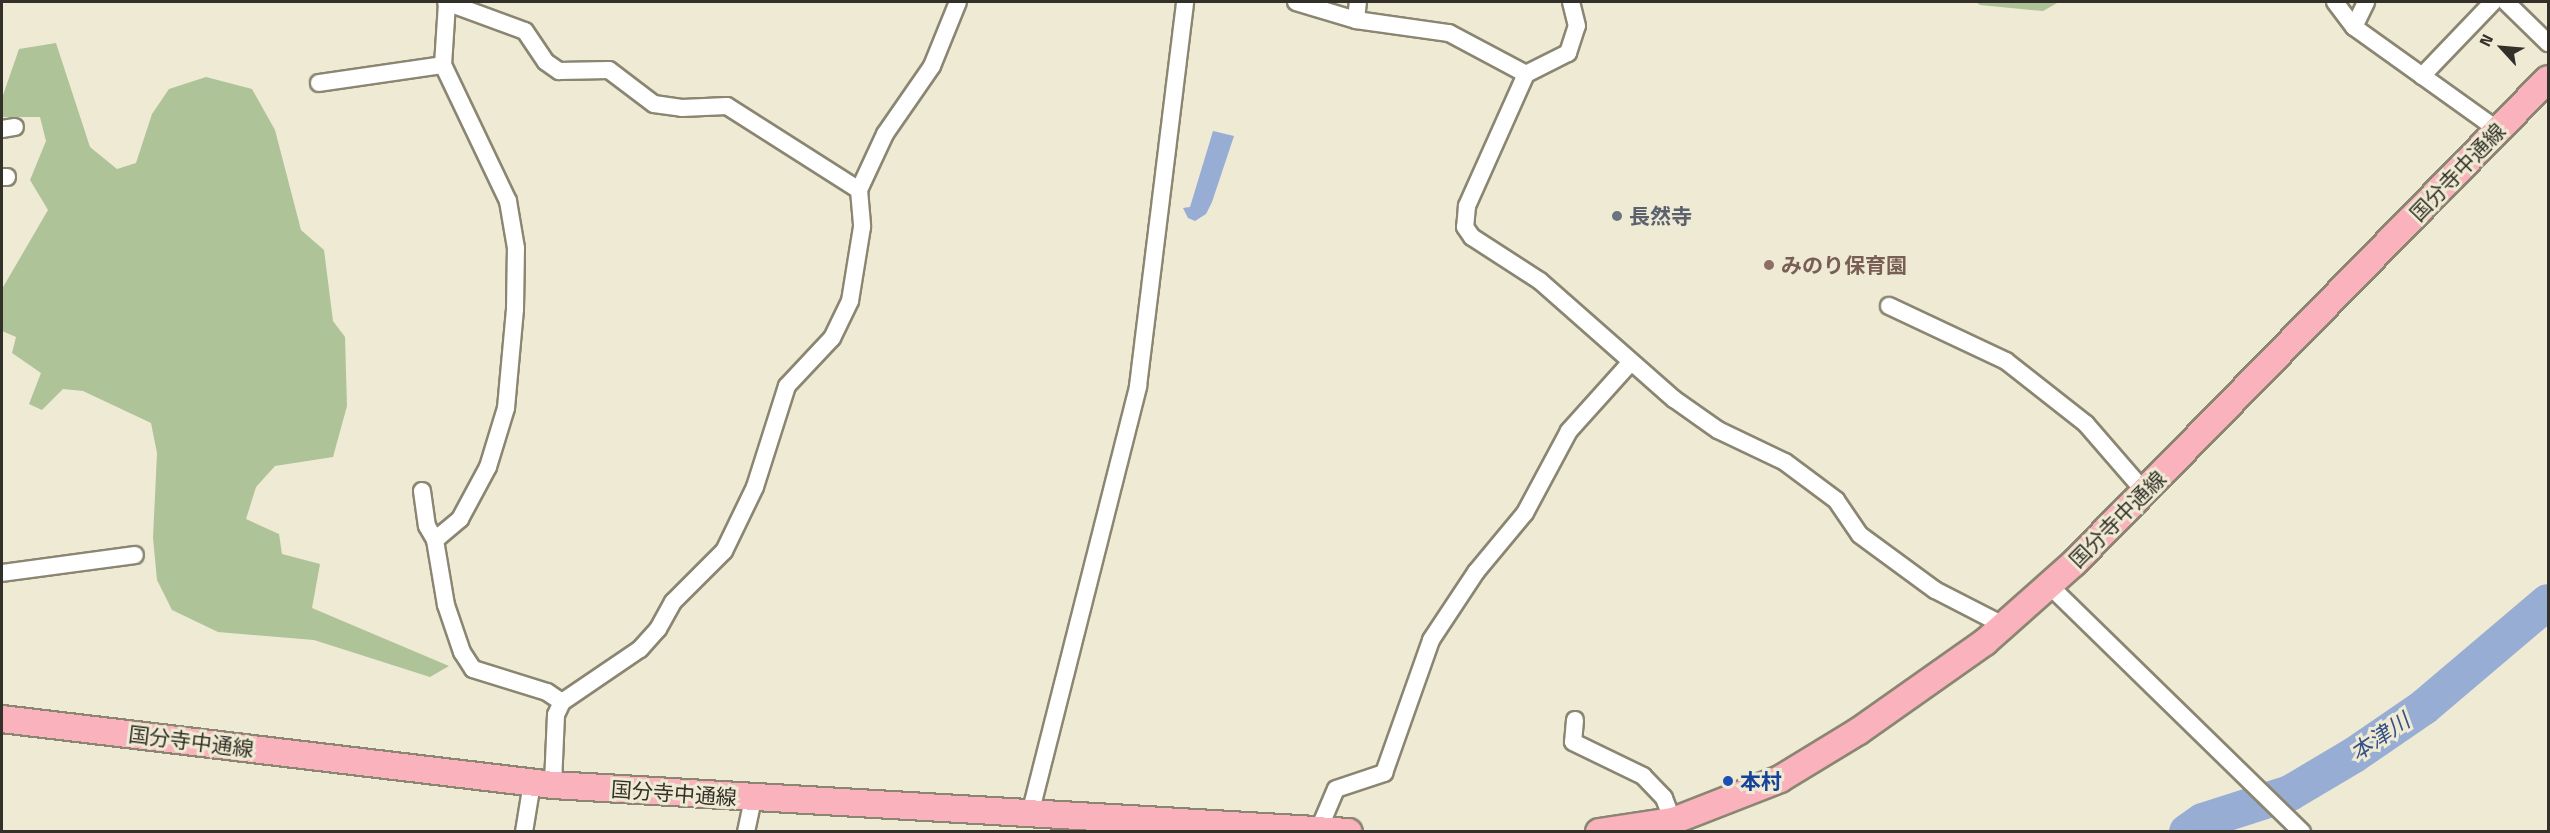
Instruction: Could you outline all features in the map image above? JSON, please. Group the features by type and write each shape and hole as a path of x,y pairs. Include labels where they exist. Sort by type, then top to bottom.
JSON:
{"main road":[{"name":"国分寺中通線","path":"1599,831 1673,821 1780,779 1859,730 2005,626 2050,586 2548,79"},
{"name":"国分寺中通線","path":"2,715 542,784 753,798 1031,810 1349,831"}],"street":[{"path":"435,540 460,519 488,467 506,408 515,309 516,248 508,201 443,65 446,2 525,31 546,62 559,71 609,70 654,104 682,108 727,106 859,190"},
{"path":"524,831 542,784 562,702 640,649 658,629 673,602 724,551 755,487 787,386 832,338 850,301 862,227 859,190 885,134 932,66 958,11 958,2"},
{"path":"1031,810 1138,386 1185,2"},
{"path":"1296,2 1356,20 1449,33 1526,74"},
{"path":"1356,20 1358,2"},
{"path":"1571,2 1577,26 1568,53 1526,74 1467,206 1465,227 1472,237 1540,282 1630,363 1718,430 1785,462 1827,494 1860,535 1935,590 2005,626"},
{"path":"2336,2 2354,27 2498,130"},
{"path":"2354,27 2366,2"},
{"path":"2422,76 2493,2"},
{"path":"2506,2 2548,43"},
{"path":"319,83 443,65"},
{"path":"1889,306 2006,361 2086,424 2144,491"},
{"path":"1319,829 1336,789 1384,772 1431,640 1476,572 1525,513 1569,431 1630,363"},
{"path":"422,491 427,526 435,540 446,605 462,652 473,669 547,692 562,702"},
{"path":"2,573 135,555"},
{"path":"2050,586 2302,831"},
{"path":"1575,720 1573,742 1643,776 1664,798 1673,821"},
{"path":"746,831 753,798"}],"green space":[{"path":"1976,2 2059,2 2043,11 1980,5"},
{"path":"56,43 90,147 117,169 136,163 152,114 169,89 206,77 252,89 275,130 301,230 324,250 333,321 345,337 347,406 333,457 275,466 256,487 246,519 279,534 282,554 320,564 312,608 449,666 430,677 314,640 218,632 172,610 157,580 153,538 157,453 151,423 83,391 63,389 42,410 29,404 41,373 12,353 16,337 2,331 2,289 48,210 30,180 46,141 40,117 2,117 2,98 19,49"}],"water":[{"path":"1213,131 1234,136 1212,202 1206,214 1195,221 1188,218 1183,208 1190,207"}],"waterway":[{"name":"本津川","path":"2187,832 2203,821 2290,793 2354,755 2424,707 2548,602"}],"place":[{"name":"長然寺","path":"1617,216"},
{"name":"みのり保育園","path":"1769,265"},
{"name":"本村","path":"1728,781"}]}
